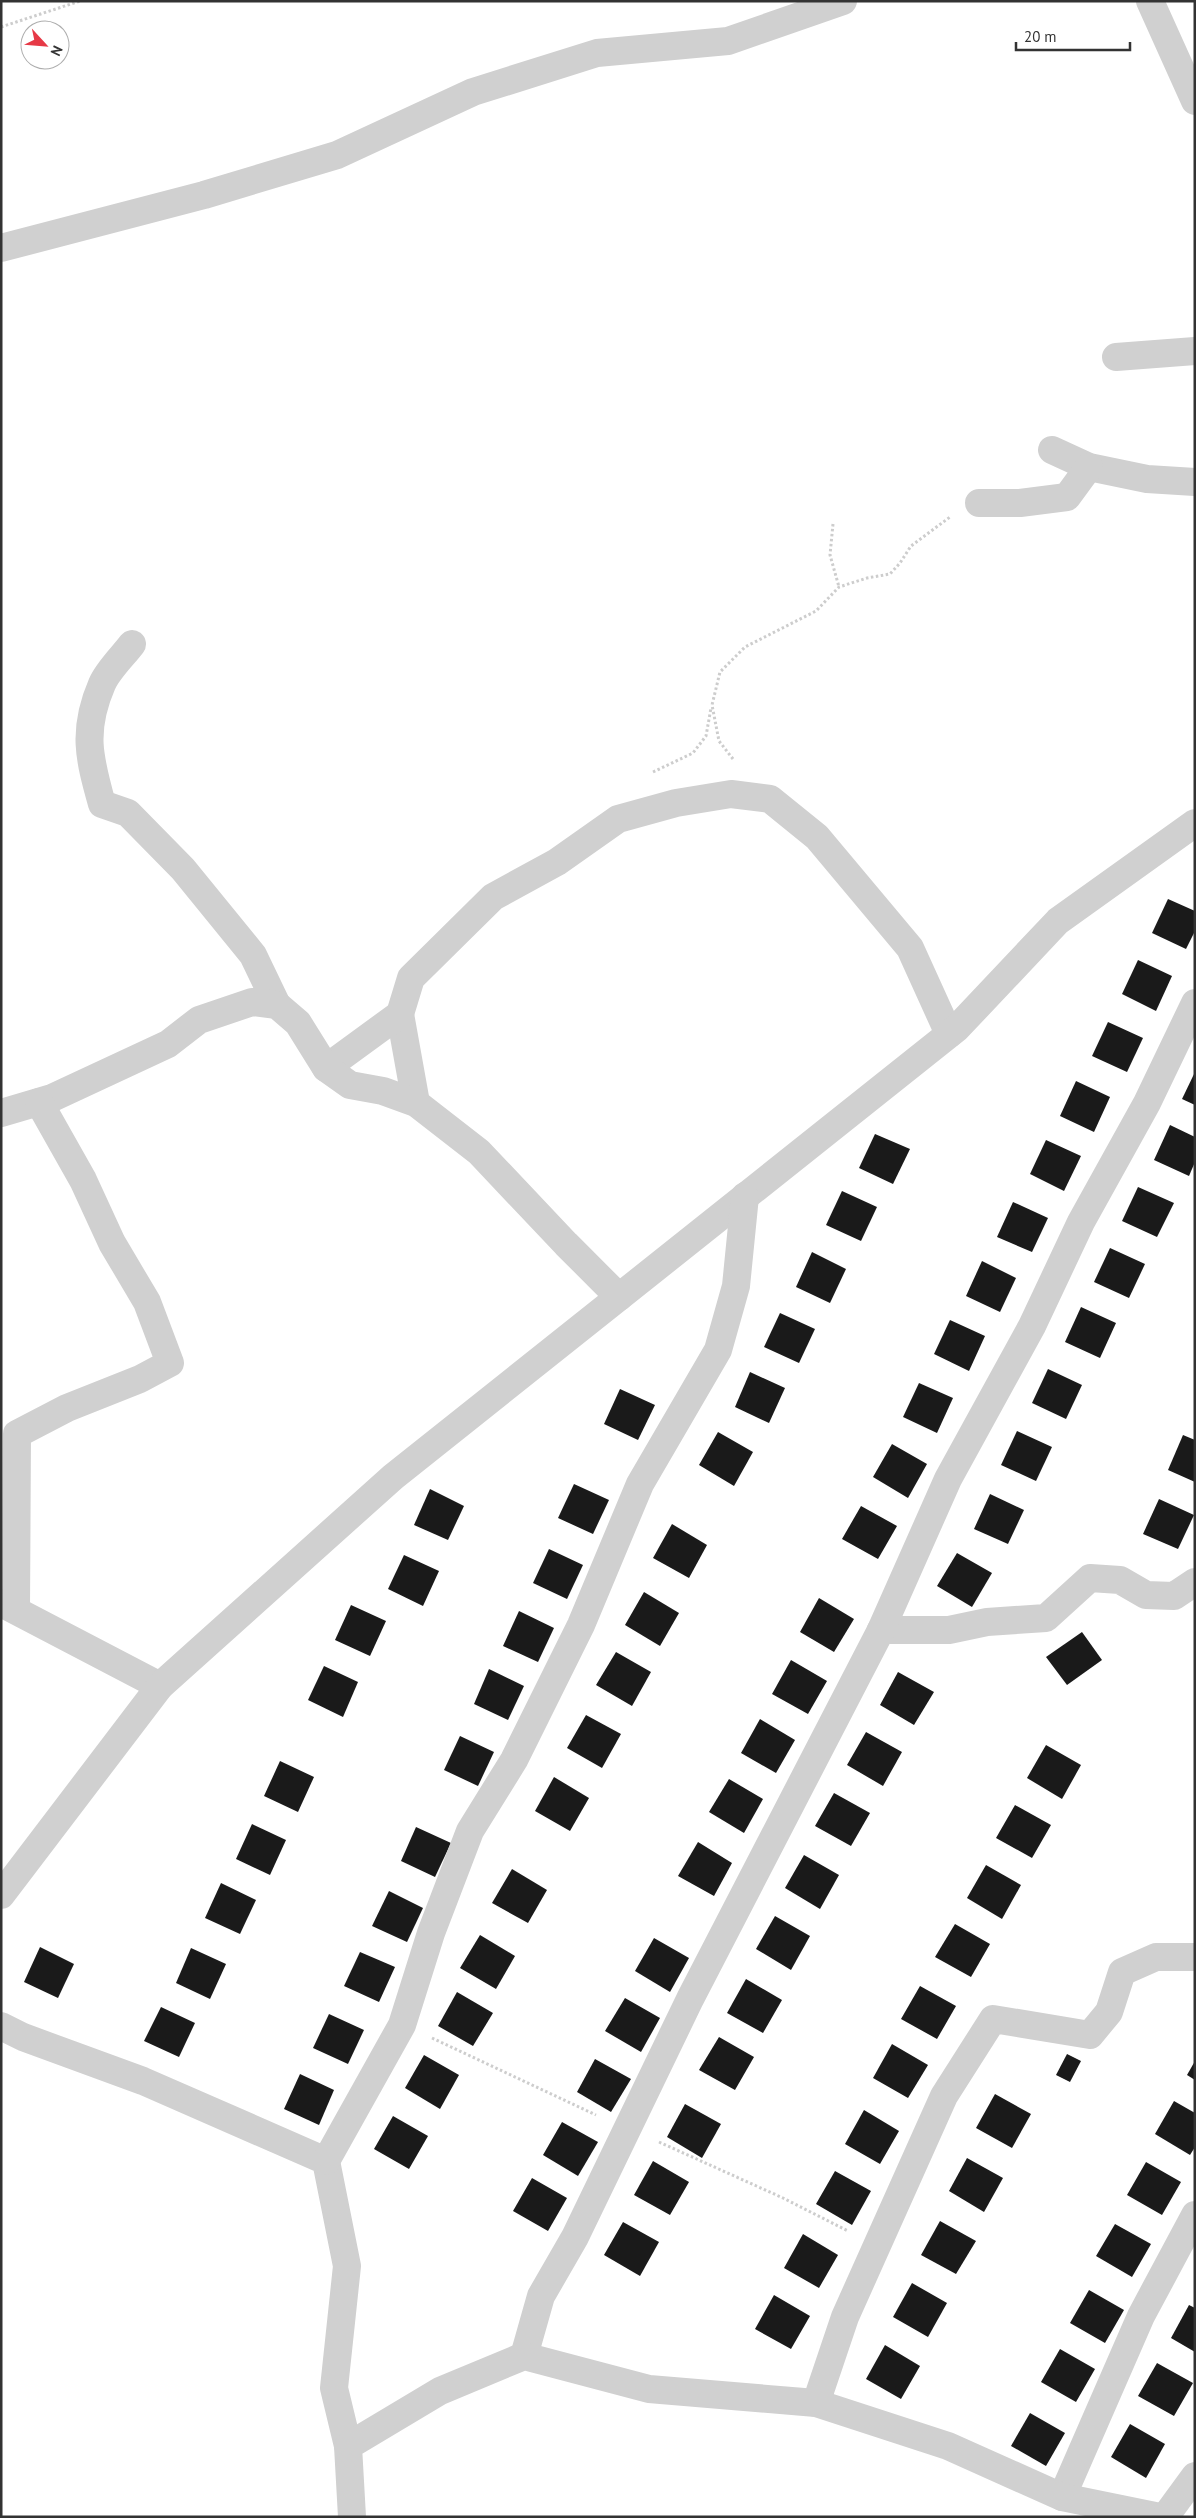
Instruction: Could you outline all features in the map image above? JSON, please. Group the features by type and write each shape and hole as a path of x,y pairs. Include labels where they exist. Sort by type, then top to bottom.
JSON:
{"street":[{"path":"1,248 204,195 338,154 472,92 597,53 728,41 843,1"},
{"path":"1150,1 1195,101"},
{"path":"1116,357 1195,351"},
{"path":"1052,450 1089,467 1147,479 1195,482"},
{"path":"979,503 1028,503 1067,497 1089,467"},
{"path":"132,644 102,683 88,731 90,762 102,804 128,813 183,868 253,955 277,1004 298,1023 326,1068 350,1085 383,1091 416,1103 480,1152 566,1244 619,1297"},
{"path":"416,1103 400,1014 411,978 493,896 557,862 618,819 676,803 731,794 770,799 817,837 910,948 949,1034"},
{"path":"1,1895 160,1686 393,1477 949,1034 1058,921 1195,823"},
{"path":"1,1113 39,1102 168,1044 199,1020 252,1002 277,1004"},
{"path":"524,2356 541,2296 575,2237 690,1999 881,1630 948,1479 1032,1326 1081,1222 1147,1103 1195,1003"},
{"path":"326,1068 400,1014"},
{"path":"39,1102 83,1180 112,1243 147,1302 170,1363 140,1379 67,1408 17,1434 8,1607 160,1686"},
{"path":"352,2517 348,2446 334,2388 347,2266 326,2161 402,2025 431,1934 470,1831 514,1760 581,1625 640,1484 718,1350 736,1286 745,1196"},
{"path":"881,1630 949,1630 987,1622 1046,1618 1090,1578 1120,1580 1146,1595 1174,1596 1195,1582"},
{"path":"816,2403 845,2317 940,2105 993,2019 1090,2035 1109,2012 1122,1972 1156,1957 1195,1957"},
{"path":"1,2026 23,2037 143,2081 326,2161"},
{"path":"1062,2497 1141,2316 1195,2215"},
{"path":"348,2446 440,2391 524,2356 649,2389 816,2403 948,2446 1062,2497 1160,2517"},
{"path":"1166,2517 1195,2476"}],"path":[{"path":"1,27 80,1"},
{"path":"651,773 693,753 706,736 720,672 746,647 816,611 839,587 867,578 890,574 911,546 962,506 979,503"},
{"path":"832,524 830,555 839,587"},
{"path":"712,705 719,741 742,770 770,799"}],"building":[{"path":"1168,899 1195,911 1195,931 1186,949 1152,933"},
{"path":"1138,960 1172,976 1156,1011 1122,994"},
{"path":"1108,1022 1143,1038 1127,1072 1092,1056"},
{"path":"1195,1072 1195,1105 1182,1099"},
{"path":"1076,1081 1110,1097 1094,1132 1060,1116"},
{"path":"1170,1125 1195,1137 1195,1162 1189,1176 1154,1160"},
{"path":"875,1134 910,1149 893,1184 859,1168"},
{"path":"1046,1140 1081,1156 1064,1191 1030,1174"},
{"path":"1138,1187 1174,1203 1157,1237 1122,1221"},
{"path":"842,1191 877,1207 861,1241 826,1225"},
{"path":"1013,1202 1048,1218 1032,1252 997,1237"},
{"path":"1110,1248 1145,1264 1129,1298 1094,1282"},
{"path":"812,1252 846,1269 830,1303 796,1287"},
{"path":"982,1261 1016,1278 1000,1312 966,1296"},
{"path":"1081,1307 1116,1323 1100,1358 1065,1342"},
{"path":"780,1313 815,1329 799,1363 764,1347"},
{"path":"950,1320 985,1336 969,1371 934,1354"},
{"path":"1048,1369 1082,1385 1066,1419 1032,1403"},
{"path":"750,1372 785,1388 769,1423 735,1407"},
{"path":"919,1383 953,1398 937,1433 903,1417"},
{"path":"620,1389 655,1405 638,1440 604,1424"},
{"path":"1017,1431 1052,1447 1036,1481 1001,1465"},
{"path":"718,1432 753,1452 734,1486 699,1465"},
{"path":"1183,1435 1195,1440 1195,1482 1168,1470"},
{"path":"892,1444 927,1464 908,1498 873,1477"},
{"path":"574,1484 609,1500 593,1534 558,1518"},
{"path":"430,1489 464,1506 448,1540 414,1525"},
{"path":"990,1494 1024,1510 1008,1544 974,1529"},
{"path":"1159,1499 1194,1515 1178,1549 1143,1534"},
{"path":"861,1506 897,1526 878,1559 842,1539"},
{"path":"672,1524 707,1545 689,1578 653,1558"},
{"path":"549,1549 583,1565 567,1599 533,1583"},
{"path":"957,1553 992,1573 972,1607 937,1586"},
{"path":"404,1555 439,1571 423,1606 388,1589"},
{"path":"644,1592 679,1613 660,1646 625,1625"},
{"path":"819,1598 854,1619 834,1652 800,1632"},
{"path":"351,1605 386,1621 370,1656 335,1640"},
{"path":"519,1611 554,1628 538,1662 503,1646"},
{"path":"1082,1632 1102,1660 1067,1685 1046,1657"},
{"path":"616,1652 651,1672 632,1706 596,1685"},
{"path":"791,1660 827,1681 808,1714 772,1694"},
{"path":"324,1666 358,1682 343,1717 308,1700"},
{"path":"489,1669 524,1686 508,1720 474,1704"},
{"path":"898,1672 934,1692 914,1725 880,1705"},
{"path":"586,1715 621,1734 602,1768 567,1748"},
{"path":"760,1719 795,1740 776,1773 741,1753"},
{"path":"866,1732 902,1752 883,1786 847,1765"},
{"path":"460,1736 494,1752 478,1786 444,1770"},
{"path":"1046,1745 1081,1765 1062,1799 1027,1778"},
{"path":"280,1761 314,1777 298,1812 264,1796"},
{"path":"554,1777 589,1798 570,1831 535,1811"},
{"path":"729,1779 763,1799 744,1833 709,1812"},
{"path":"834,1793 870,1813 851,1846 815,1826"},
{"path":"1015,1805 1051,1825 1032,1858 996,1838"},
{"path":"252,1824 286,1840 270,1875 236,1859"},
{"path":"416,1827 451,1843 435,1877 401,1861"},
{"path":"698,1842 732,1863 714,1896 678,1876"},
{"path":"804,1855 839,1875 820,1909 785,1888"},
{"path":"986,1865 1021,1885 1002,1919 967,1898"},
{"path":"512,1869 547,1890 528,1923 492,1903"},
{"path":"221,1883 256,1900 240,1934 205,1918"},
{"path":"389,1891 423,1908 407,1942 372,1926"},
{"path":"775,1916 810,1936 791,1970 756,1949"},
{"path":"955,1924 990,1944 971,1977 935,1957"},
{"path":"480,1935 515,1956 496,1989 460,1968"},
{"path":"654,1938 689,1958 670,1992 635,1971"},
{"path":"40,1947 74,1964 58,1998 24,1982"},
{"path":"191,1948 226,1964 210,1999 176,1983"},
{"path":"360,1952 395,1967 379,2002 344,1986"},
{"path":"746,1979 782,2000 763,2033 727,2013"},
{"path":"920,1986 956,2006 937,2039 901,2019"},
{"path":"457,1992 493,2013 473,2046 438,2026"},
{"path":"625,1998 660,2018 641,2052 605,2031"},
{"path":"161,2007 195,2023 179,2057 144,2041"},
{"path":"329,2014 364,2030 348,2064 313,2048"},
{"path":"719,2037 754,2057 735,2090 699,2070"},
{"path":"892,2044 928,2065 908,2098 873,2078"},
{"path":"1067,2054 1081,2061 1070,2082 1056,2075"},
{"path":"424,2055 459,2075 440,2109 405,2088"},
{"path":"595,2059 631,2079 611,2112 577,2092"},
{"path":"1195,2061 1195,2080 1187,2075"},
{"path":"300,2074 334,2090 319,2125 284,2109"},
{"path":"995,2094 1031,2114 1012,2148 976,2128"},
{"path":"1174,2101 1195,2113 1195,2147 1190,2155 1155,2134"},
{"path":"685,2104 721,2124 702,2158 667,2137"},
{"path":"864,2110 899,2131 880,2164 845,2144"},
{"path":"393,2116 428,2136 409,2169 374,2149"},
{"path":"562,2122 598,2142 578,2176 543,2155"},
{"path":"967,2158 1003,2178 984,2212 949,2191"},
{"path":"653,2161 689,2182 670,2215 634,2195"},
{"path":"1146,2162 1181,2182 1162,2215 1127,2195"},
{"path":"835,2171 871,2191 852,2225 816,2204"},
{"path":"532,2178 567,2198 548,2231 513,2211"},
{"path":"940,2221 976,2241 956,2274 921,2255"},
{"path":"623,2222 659,2242 640,2276 604,2255"},
{"path":"1115,2224 1151,2244 1132,2277 1096,2256"},
{"path":"803,2234 838,2255 819,2288 784,2268"},
{"path":"912,2283 947,2303 928,2337 893,2317"},
{"path":"1089,2290 1124,2310 1105,2343 1070,2323"},
{"path":"774,2295 810,2316 791,2349 755,2329"},
{"path":"1189,2305 1195,2308 1195,2352 1171,2338"},
{"path":"885,2345 920,2366 901,2399 866,2379"},
{"path":"1060,2349 1095,2369 1076,2402 1041,2382"},
{"path":"1157,2363 1193,2383 1174,2416 1138,2396"},
{"path":"1030,2413 1065,2433 1046,2466 1011,2446"},
{"path":"1130,2424 1165,2444 1146,2478 1111,2457"}]}
